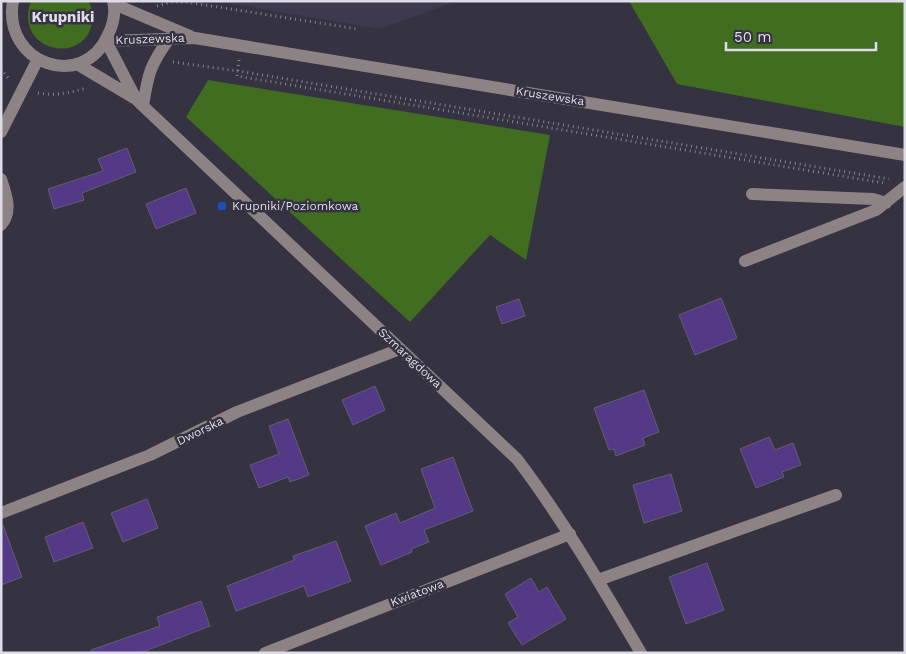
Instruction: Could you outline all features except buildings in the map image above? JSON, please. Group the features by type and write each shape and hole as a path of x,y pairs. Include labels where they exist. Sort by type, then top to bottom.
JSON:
{"street":[{"path":"13,1 7,25 30,54 38,59 57,65 78,64"},
{"name":"Kruszewska","path":"78,64 97,52 106,41 113,25 113,2 195,38"},
{"name":"Kruszewska","path":"106,41 195,38 905,155"},
{"path":"140,103 154,60 169,39"},
{"name":"Szmaragdowa","path":"106,41 140,103"},
{"path":"1,132 38,59"},
{"name":"Szmaragdowa","path":"78,64 140,103 517,459 547,498 641,653"},
{"path":"1,179 8,202 6,220 1,224"},
{"path":"746,260 876,210 886,203 898,184"},
{"path":"752,194 873,199 886,203"},
{"name":"Dworska","path":"1,513 150,455 238,412 400,349"},
{"path":"598,580 836,495"},
{"name":"Kwiatowa","path":"265,653 570,534"}],"path":[{"path":"153,10 158,5 170,2 186,2 358,29"},
{"path":"240,58 238,76 898,184"},
{"path":"166,61 238,71"},
{"path":"1,69 15,83"},
{"path":"33,92 49,95 72,92 88,87"}],"shaded area":[{"path":"214,1 457,1 380,29"}],"green space":[{"path":"31,1 88,1 92,9 92,24 86,37 76,45 64,49 51,47 40,41 32,31 28,18"},
{"path":"629,1 905,1 905,127 677,84"},
{"path":"208,80 550,135 526,260 490,235 410,322 186,117"}],"place":[{"name":"Krupniki/Poziomkowa","path":"222,206"}],"district":[{"name":"Krupniki","path":"63,17"}]}
